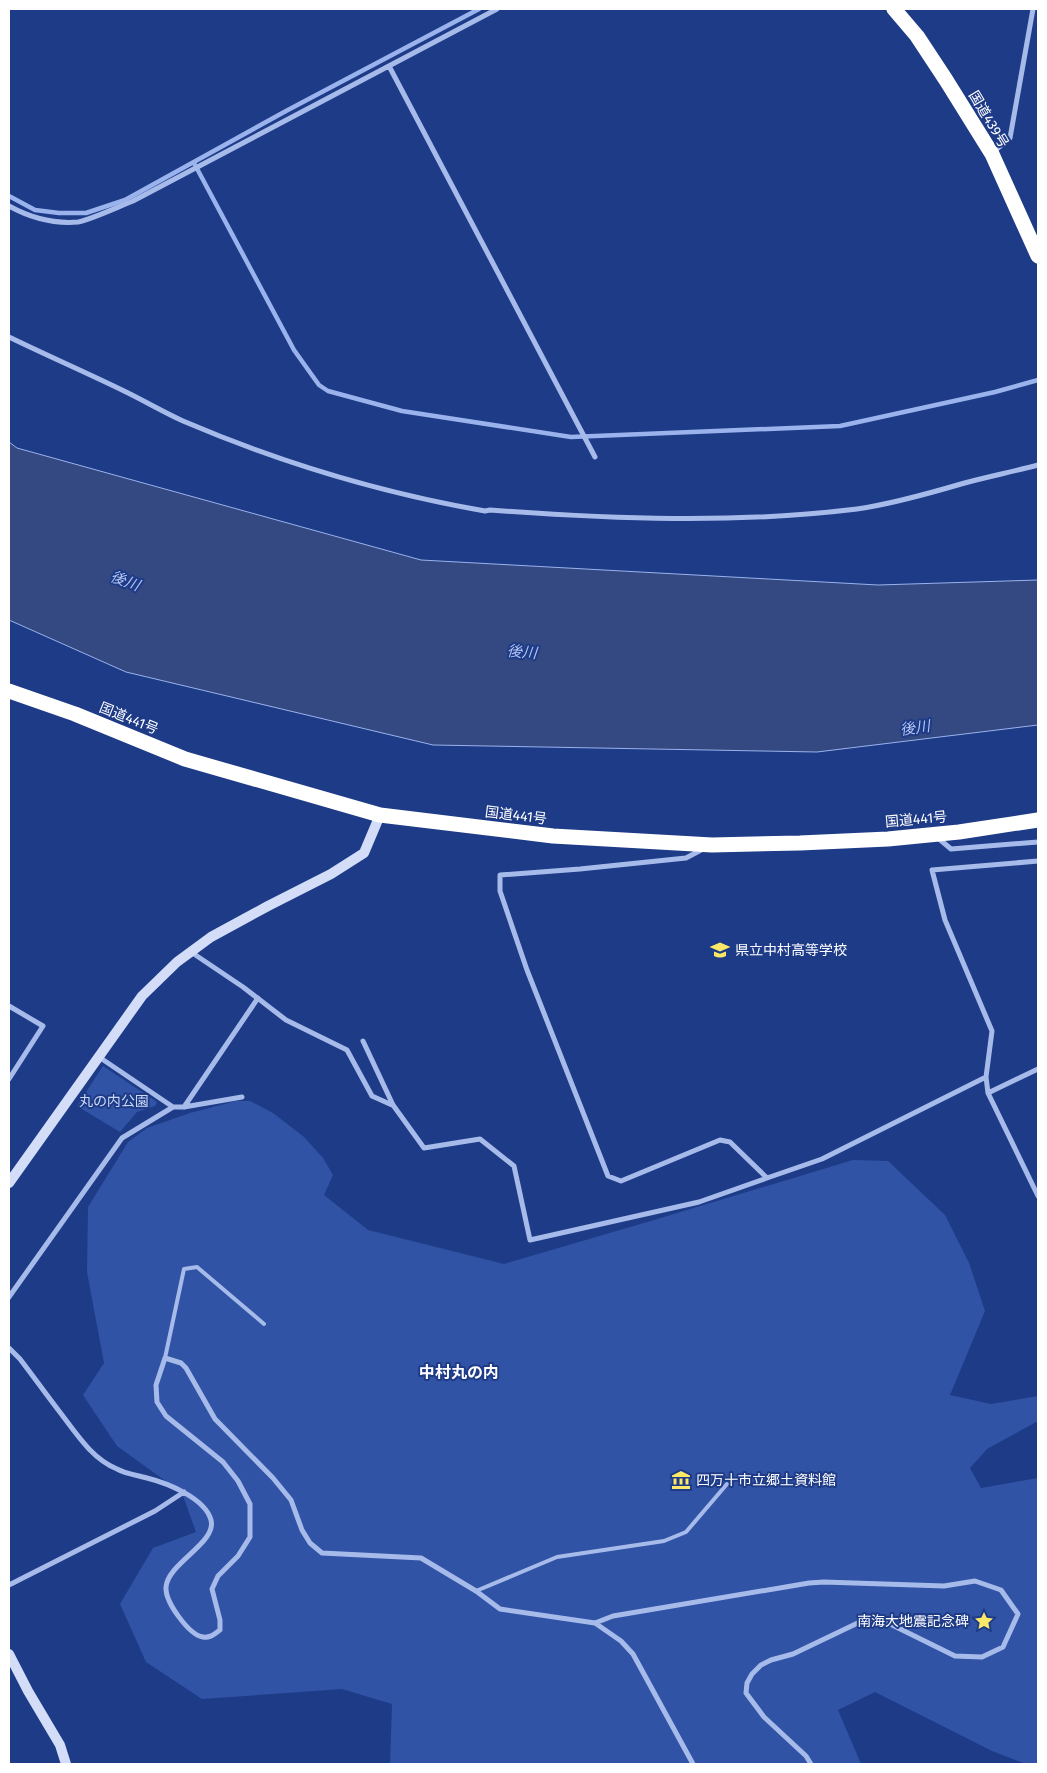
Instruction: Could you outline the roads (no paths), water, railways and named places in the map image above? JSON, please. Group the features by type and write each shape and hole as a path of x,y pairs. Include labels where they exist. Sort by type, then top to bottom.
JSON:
{"highway":[{"name":"国道439号","path":"894,9 922,44 992,154 1038,256"},
{"name":"国道441号","path":"9,691 74,714 186,759 380,815 553,836 712,845 888,839 1038,820"}],"street":[{"path":"9,206 22,213 48,220 78,222 133,201 498,9"},
{"path":"992,154 1010,138 1033,9"},
{"path":"389,66 595,457"},
{"path":"9,337 183,420 269,454 324,473 364,484 440,503 485,511 587,517 719,519 824,512 859,509 940,491 1038,465"},
{"path":"9,1183 142,996 177,962 211,937 331,874 364,853 380,815"},
{"path":"934,834 951,849 1038,842"},
{"path":"712,845 686,858 500,875 500,891 527,970 608,1176 621,1181 720,1140 730,1142 767,1178"},
{"path":"1038,861 932,870 946,920 992,1031 986,1077 988,1093 1038,1196"},
{"path":"191,952 258,998 286,1020 346,1050 372,1096 393,1105"},
{"path":"184,1107 258,998"},
{"path":"9,1006 43,1026 9,1079"},
{"path":"363,1041 393,1105 424,1148 480,1139 514,1166 530,1240 699,1202 822,1159 986,1077"},
{"path":"99,1057 173,1107"},
{"path":"988,1093 1038,1069"},
{"path":"9,1297 122,1138 173,1107 184,1107 242,1097"},
{"path":"9,1348 20,1359 81,1440 100,1460 119,1470 149,1478 184,1492 204,1508 211,1519 212,1526 205,1539 170,1575 166,1588 170,1602 181,1620 192,1631 202,1637 212,1636 220,1630 220,1620 212,1589 218,1576 238,1556 250,1537 250,1504 238,1481 223,1462 166,1416 158,1402 156,1385 165,1358 181,1363 186,1368 214,1419 279,1485 291,1500 302,1530 310,1543 322,1553 421,1558 476,1591 500,1608 595,1623 621,1641 633,1654 693,1764"},
{"path":"9,1585 156,1512 184,1492"},
{"path":"595,1623 613,1616 824,1582 944,1586 975,1580 1001,1590 1018,1614 1003,1647 982,1657 955,1656 880,1619 864,1620 793,1654 761,1665 752,1674 747,1683 746,1693 764,1717 806,1756 811,1764"},
{"path":"9,1654 28,1691 60,1745 66,1764"}],"lane":[{"path":"165,1358 184,1269 197,1267 264,1324"},
{"path":"476,1591 557,1557 664,1541 686,1532 727,1484"}],"water":[{"name":"後川","path":"9,442 17,448 421,560 878,585 1038,580 1038,725 817,752 433,745 126,672 9,620"}],"waterway":[{"path":"9,196 35,210 59,213 86,213 125,200 286,111 479,9"},
{"path":"194,163 294,350 319,385 328,391 402,411 571,437 840,426 995,392 1038,380"}],"place":[{"name":"県立中村高等学校","path":"720,950"},
{"name":"四万十市立郷土資料館","path":"681,1480"},
{"name":"南海大地震記念碑","path":"984,1621"}],"district":[{"name":"中村丸の内","path":"459,1372"}],"park label":[{"name":"丸の内公園","path":"114,1101"}]}
